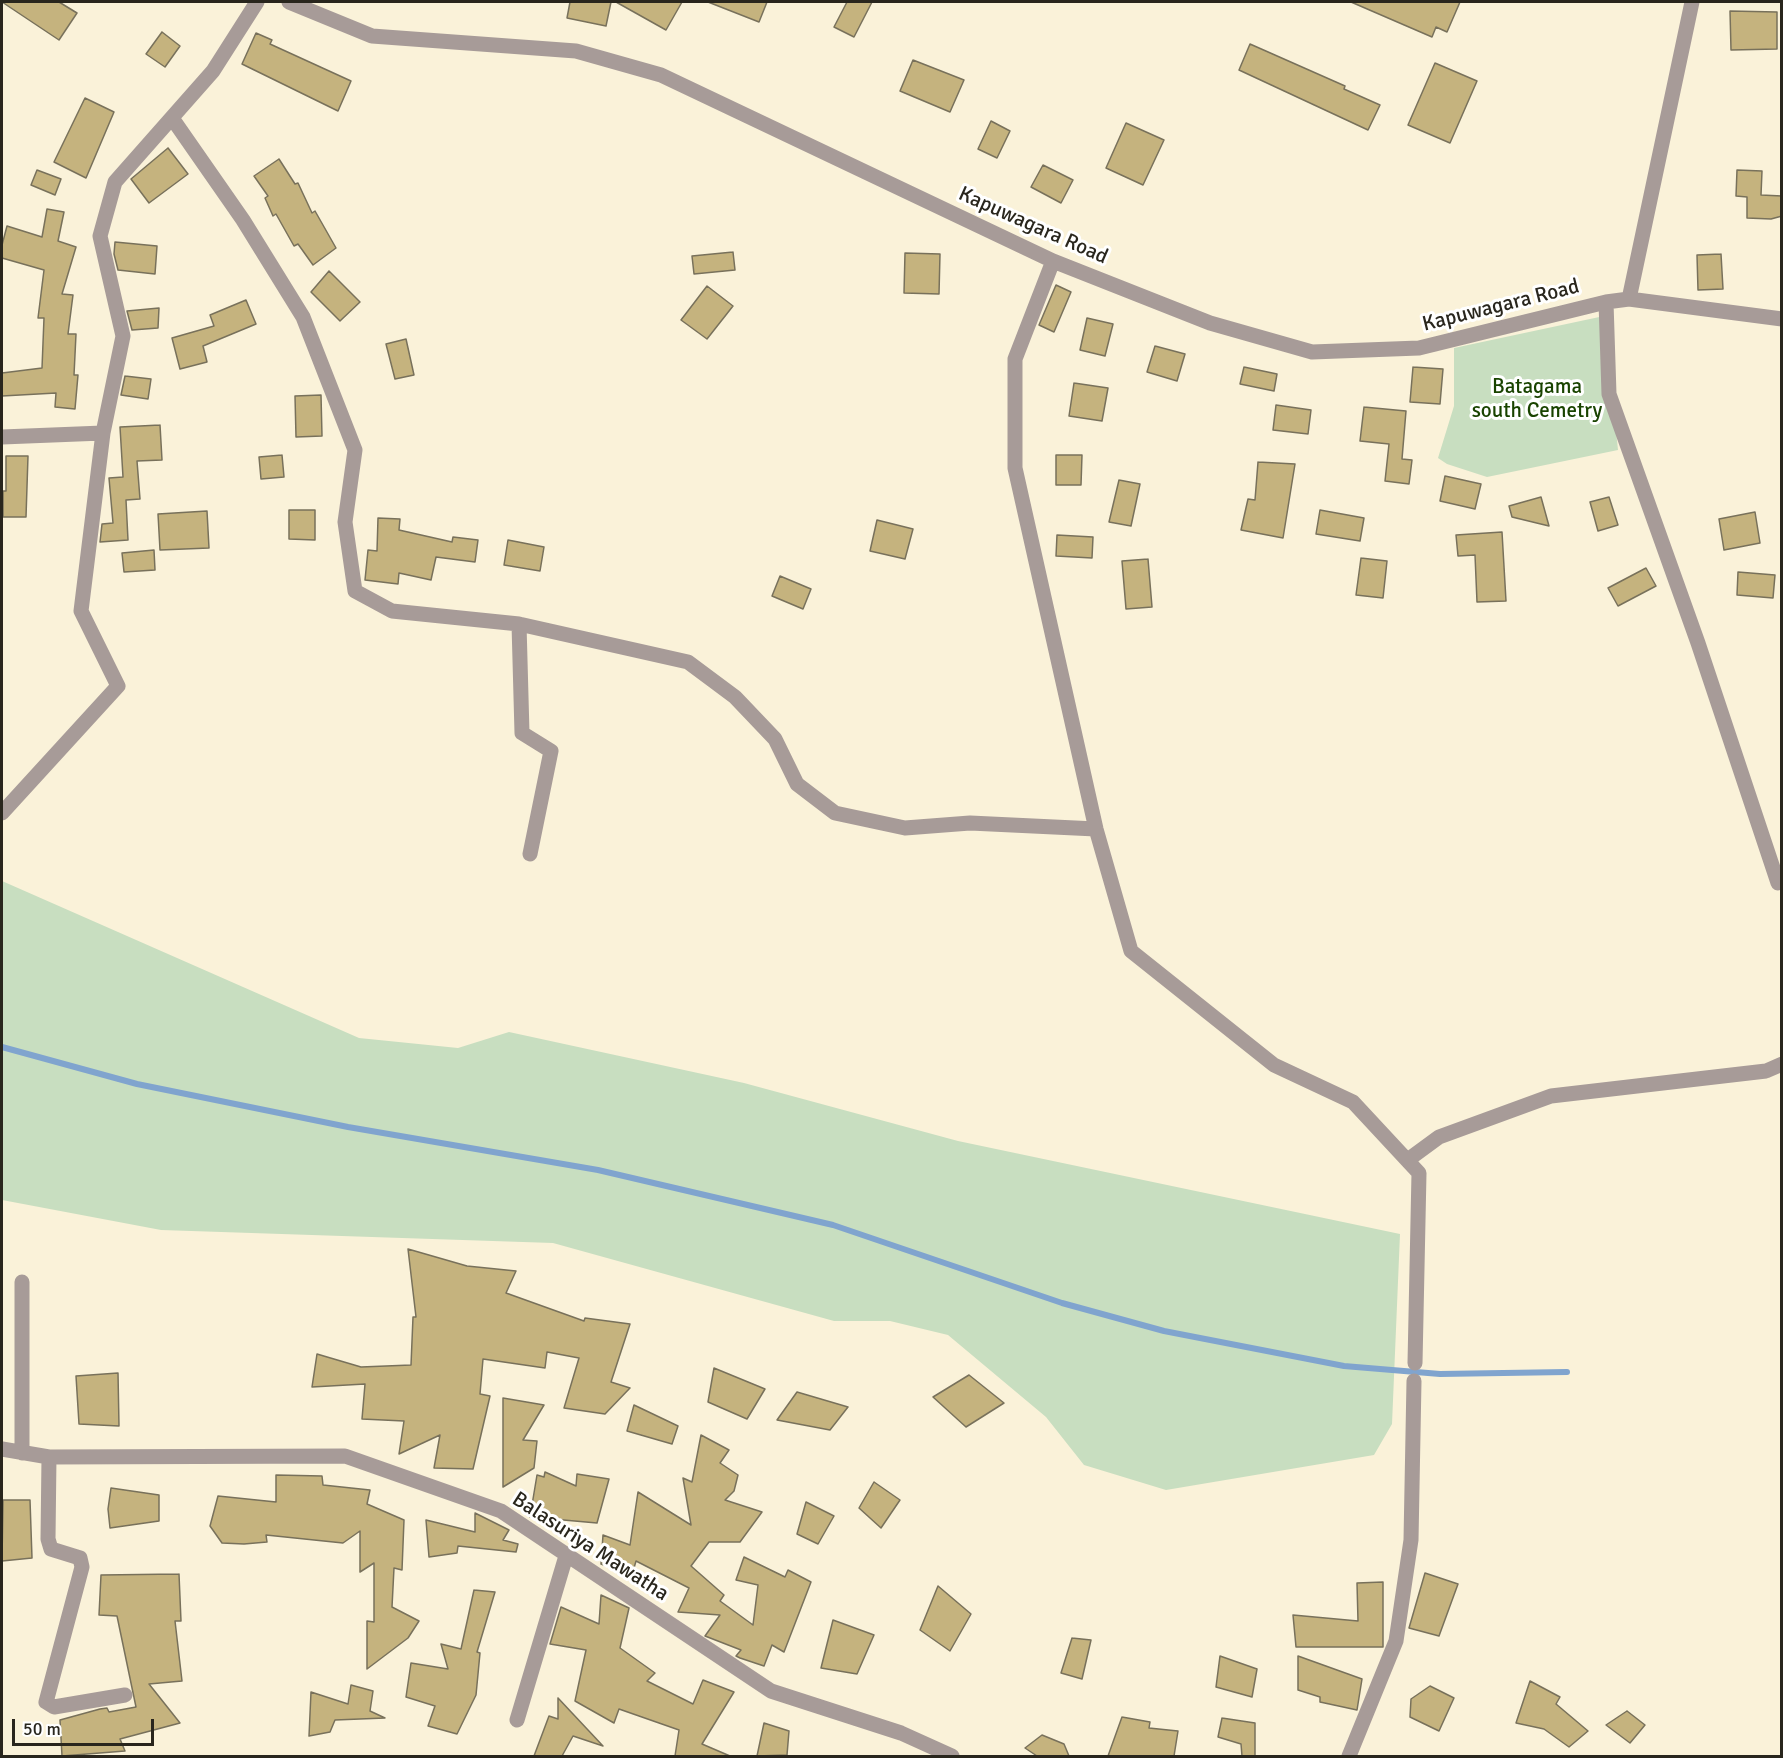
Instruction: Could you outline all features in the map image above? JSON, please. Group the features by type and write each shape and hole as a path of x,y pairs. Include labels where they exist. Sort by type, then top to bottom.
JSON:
{"street":[{"path":"2,813 118,686 81,612 103,433 123,336 100,236 115,182 213,71 257,2"},
{"name":"Kapuwagara Road","path":"289,2 372,36 576,51 662,75 1053,261 1210,323 1312,351 1419,348 1606,302 1629,299 1782,319"},
{"path":"1629,299 1692,2"},
{"path":"172,118 243,220 303,318 355,450 345,522 355,591 392,611 519,624 688,662 735,697 775,739 797,784 835,813 905,828 970,823 1096,829"},
{"path":"1053,261 1015,359 1015,468 1096,829 1131,951 1274,1065 1353,1102 1419,1173 1415,1363"},
{"path":"1606,302 1609,394 1698,643 1778,883"},
{"path":"2,437 103,433"},
{"path":"519,624 522,732 551,751 530,854"},
{"path":"1408,1159 1439,1137 1551,1096 1766,1071 1782,1064"},
{"path":"22,1282 22,1453"},
{"path":"1349,1756 1396,1641 1411,1540 1414,1381"},
{"name":"Balasuriya Mawatha","path":"2,1449 50,1457 345,1456 501,1511 771,1691 901,1733 952,1756"},
{"path":"50,1457 48,1539 51,1549 80,1557 82,1567 46,1702 54,1707 125,1695"},
{"path":"517,1720 566,1556"}],"green space":[{"name":"Batagama south Cemetry","path":"1604,316 1618,450 1487,477 1447,464 1438,458 1454,406 1454,348"},
{"path":"2,881 359,1038 458,1048 509,1032 744,1083 958,1141 1400,1234 1392,1424 1374,1455 1166,1490 1084,1465 1046,1417 948,1335 890,1321 834,1321 553,1243 161,1230 2,1200"}],"building":[{"path":"2,2 59,2 77,13 59,40"},
{"path":"570,2 611,2 606,26 567,18"},
{"path":"616,2 682,2 666,30"},
{"path":"708,2 767,2 759,22"},
{"path":"847,2 872,2 854,37 834,27"},
{"path":"1351,2 1460,2 1447,32 1436,27 1432,37"},
{"path":"1730,11 1777,12 1777,49 1731,50"},
{"path":"162,32 180,46 165,67 146,54"},
{"path":"256,33 272,40 270,44 351,81 338,111 242,64"},
{"path":"1250,44 1345,86 1344,89 1380,105 1368,130 1239,70"},
{"path":"913,60 964,80 950,112 900,91"},
{"path":"1435,63 1477,81 1450,143 1408,125"},
{"path":"85,98 114,112 86,178 54,162"},
{"path":"991,121 1010,131 997,158 978,149"},
{"path":"1126,123 1164,140 1143,185 1106,168"},
{"path":"168,148 188,174 149,203 131,179"},
{"path":"279,159 295,184 298,183 312,213 315,211 336,248 313,265 298,244 294,246 276,214 273,216 265,198 268,196 254,176"},
{"path":"1043,165 1073,180 1061,203 1031,187"},
{"path":"37,170 61,179 55,195 31,185"},
{"path":"1737,170 1762,171 1761,195 1782,196 1782,216 1771,219 1747,218 1747,197 1736,196"},
{"path":"47,209 64,212 58,241 76,247 62,294 73,295 68,334 76,334 74,375 78,375 75,409 55,407 56,393 2,396 2,373 42,368 44,318 38,318 44,270 2,258 2,245 7,226 42,237"},
{"path":"115,242 157,246 155,274 118,270 114,254"},
{"path":"733,252 735,270 694,274 692,256"},
{"path":"905,253 940,254 939,294 904,293"},
{"path":"1721,254 1723,289 1698,290 1697,255"},
{"path":"329,271 360,302 340,321 311,292"},
{"path":"1056,285 1071,292 1054,332 1039,325"},
{"path":"707,286 733,306 707,339 681,320"},
{"path":"246,300 256,324 203,346 207,362 180,369 172,338 214,326 210,315"},
{"path":"159,308 158,328 132,330 127,311"},
{"path":"1087,318 1113,324 1105,356 1080,350"},
{"path":"406,339 414,375 395,379 386,344"},
{"path":"1155,346 1185,354 1177,381 1147,372"},
{"path":"1244,367 1277,374 1274,391 1240,384"},
{"path":"1413,367 1443,369 1440,404 1410,402"},
{"path":"125,376 151,379 148,399 121,395"},
{"path":"1074,383 1108,388 1102,421 1069,416"},
{"path":"321,395 322,436 296,437 295,396"},
{"path":"1276,405 1311,410 1308,434 1273,430"},
{"path":"1364,407 1406,411 1402,459 1412,460 1409,484 1385,481 1389,444 1360,441"},
{"path":"160,425 162,460 137,461 140,499 126,500 128,540 100,542 102,524 113,523 109,478 123,477 120,427"},
{"path":"282,455 284,477 261,479 259,457"},
{"path":"1056,455 1082,455 1081,485 1056,485"},
{"path":"6,456 28,456 26,517 3,517"},
{"path":"1258,462 1295,464 1283,538 1241,530 1248,499 1255,500"},
{"path":"1445,476 1481,484 1475,509 1440,501"},
{"path":"1119,480 1140,484 1131,526 1109,522"},
{"path":"1541,497 1549,526 1512,517 1509,506"},
{"path":"1609,497 1618,525 1598,531 1590,502"},
{"path":"289,510 315,510 315,540 289,539"},
{"path":"1320,510 1364,518 1360,541 1316,534"},
{"path":"207,511 209,548 160,550 158,514"},
{"path":"1755,512 1760,543 1724,550 1719,519"},
{"path":"378,518 400,519 399,530 452,542 453,537 478,540 475,562 436,557 431,580 399,573 398,584 365,580 368,550 377,551"},
{"path":"877,520 913,529 905,559 870,551"},
{"path":"1502,532 1506,601 1477,602 1475,555 1458,556 1456,535"},
{"path":"1057,535 1093,537 1092,558 1056,556"},
{"path":"508,540 544,547 540,571 504,565"},
{"path":"154,550 155,570 124,572 122,553"},
{"path":"1361,558 1387,561 1383,598 1356,595"},
{"path":"1148,559 1152,607 1126,609 1122,561"},
{"path":"1646,568 1656,586 1618,606 1608,588"},
{"path":"1738,572 1775,575 1773,598 1737,595"},
{"path":"780,576 811,589 803,609 772,596"},
{"path":"408,1249 467,1266 516,1271 506,1293 584,1321 585,1318 630,1324 611,1382 630,1388 605,1414 564,1408 579,1358 547,1352 545,1368 483,1359 480,1394 490,1396 473,1469 434,1468 440,1435 399,1454 404,1421 362,1419 365,1384 312,1387 317,1354 361,1367 411,1365 413,1317 416,1317"},
{"path":"714,1368 765,1389 747,1419 708,1402"},
{"path":"118,1373 119,1426 79,1424 76,1376"},
{"path":"969,1375 1004,1403 966,1427 933,1397"},
{"path":"797,1392 848,1407 830,1430 777,1420"},
{"path":"503,1398 544,1405 523,1440 537,1441 534,1468 503,1487"},
{"path":"634,1405 678,1426 672,1444 627,1431"},
{"path":"701,1435 729,1450 720,1463 738,1475 734,1491 725,1500 762,1512 740,1542 709,1542 691,1566 724,1595 720,1601 753,1625 758,1585 736,1580 744,1557 785,1577 788,1570 811,1582 784,1652 772,1645 764,1666 736,1656 741,1650 705,1636 720,1615 678,1612 689,1588 636,1561 632,1575 601,1564 603,1535 630,1545 638,1492 691,1525 683,1478 692,1482"},
{"path":"545,1472 576,1486 577,1474 609,1479 597,1523 530,1517 537,1475 544,1477"},
{"path":"276,1475 322,1476 323,1485 370,1490 367,1504 404,1520 402,1570 394,1568 392,1607 419,1621 408,1638 367,1669 367,1621 374,1622 374,1563 360,1572 360,1531 343,1543 266,1535 267,1542 244,1544 222,1543 210,1526 218,1496 276,1502"},
{"path":"874,1482 900,1500 881,1528 859,1508"},
{"path":"111,1488 159,1495 159,1521 110,1528 108,1509"},
{"path":"3,1500 30,1500 32,1558 2,1561"},
{"path":"806,1502 834,1516 818,1544 797,1534"},
{"path":"475,1513 509,1530 503,1540 518,1544 516,1552 458,1546 457,1553 429,1557 426,1520 475,1532"},
{"path":"1425,1573 1458,1584 1439,1636 1409,1628"},
{"path":"179,1574 181,1621 175,1621 182,1681 149,1684 180,1723 120,1739 125,1751 62,1756 60,1720 100,1709 107,1708 109,1712 136,1707 117,1616 99,1615 101,1575"},
{"path":"1383,1582 1383,1647 1296,1647 1293,1615 1358,1621 1357,1583"},
{"path":"938,1586 971,1614 950,1651 920,1630"},
{"path":"474,1590 495,1592 477,1652 480,1653 476,1695 457,1734 428,1726 435,1706 406,1697 411,1663 448,1669 441,1644 461,1649"},
{"path":"601,1595 629,1608 620,1648 655,1673 647,1681 693,1704 703,1680 734,1692 702,1744 730,1756 675,1756 679,1730 619,1709 614,1723 575,1701 586,1650 550,1644 561,1607 599,1624"},
{"path":"833,1620 874,1635 857,1674 821,1668"},
{"path":"1072,1638 1091,1640 1082,1679 1061,1673"},
{"path":"1220,1656 1257,1669 1252,1697 1216,1687"},
{"path":"1298,1656 1362,1679 1357,1710 1320,1702 1320,1697 1298,1690"},
{"path":"1530,1681 1560,1697 1556,1704 1588,1731 1569,1747 1544,1729 1516,1723"},
{"path":"351,1685 373,1691 370,1711 385,1718 335,1720 330,1732 309,1736 311,1692 348,1704"},
{"path":"1430,1686 1454,1698 1439,1731 1410,1717 1411,1699"},
{"path":"558,1698 603,1746 573,1736 562,1756 534,1756 549,1716 558,1719"},
{"path":"1627,1711 1645,1725 1630,1743 1606,1725"},
{"path":"1122,1717 1150,1722 1149,1728 1178,1731 1174,1756 1108,1756"},
{"path":"1222,1718 1255,1723 1255,1756 1242,1756 1241,1744 1218,1737"},
{"path":"764,1723 789,1731 787,1755 757,1756"},
{"path":"1042,1735 1064,1744 1069,1756 1037,1756 1025,1748"}],"waterway":[{"path":"2,1047 137,1084 348,1127 598,1170 833,1225 1062,1303 1164,1331 1344,1366 1440,1374 1567,1372"}]}
